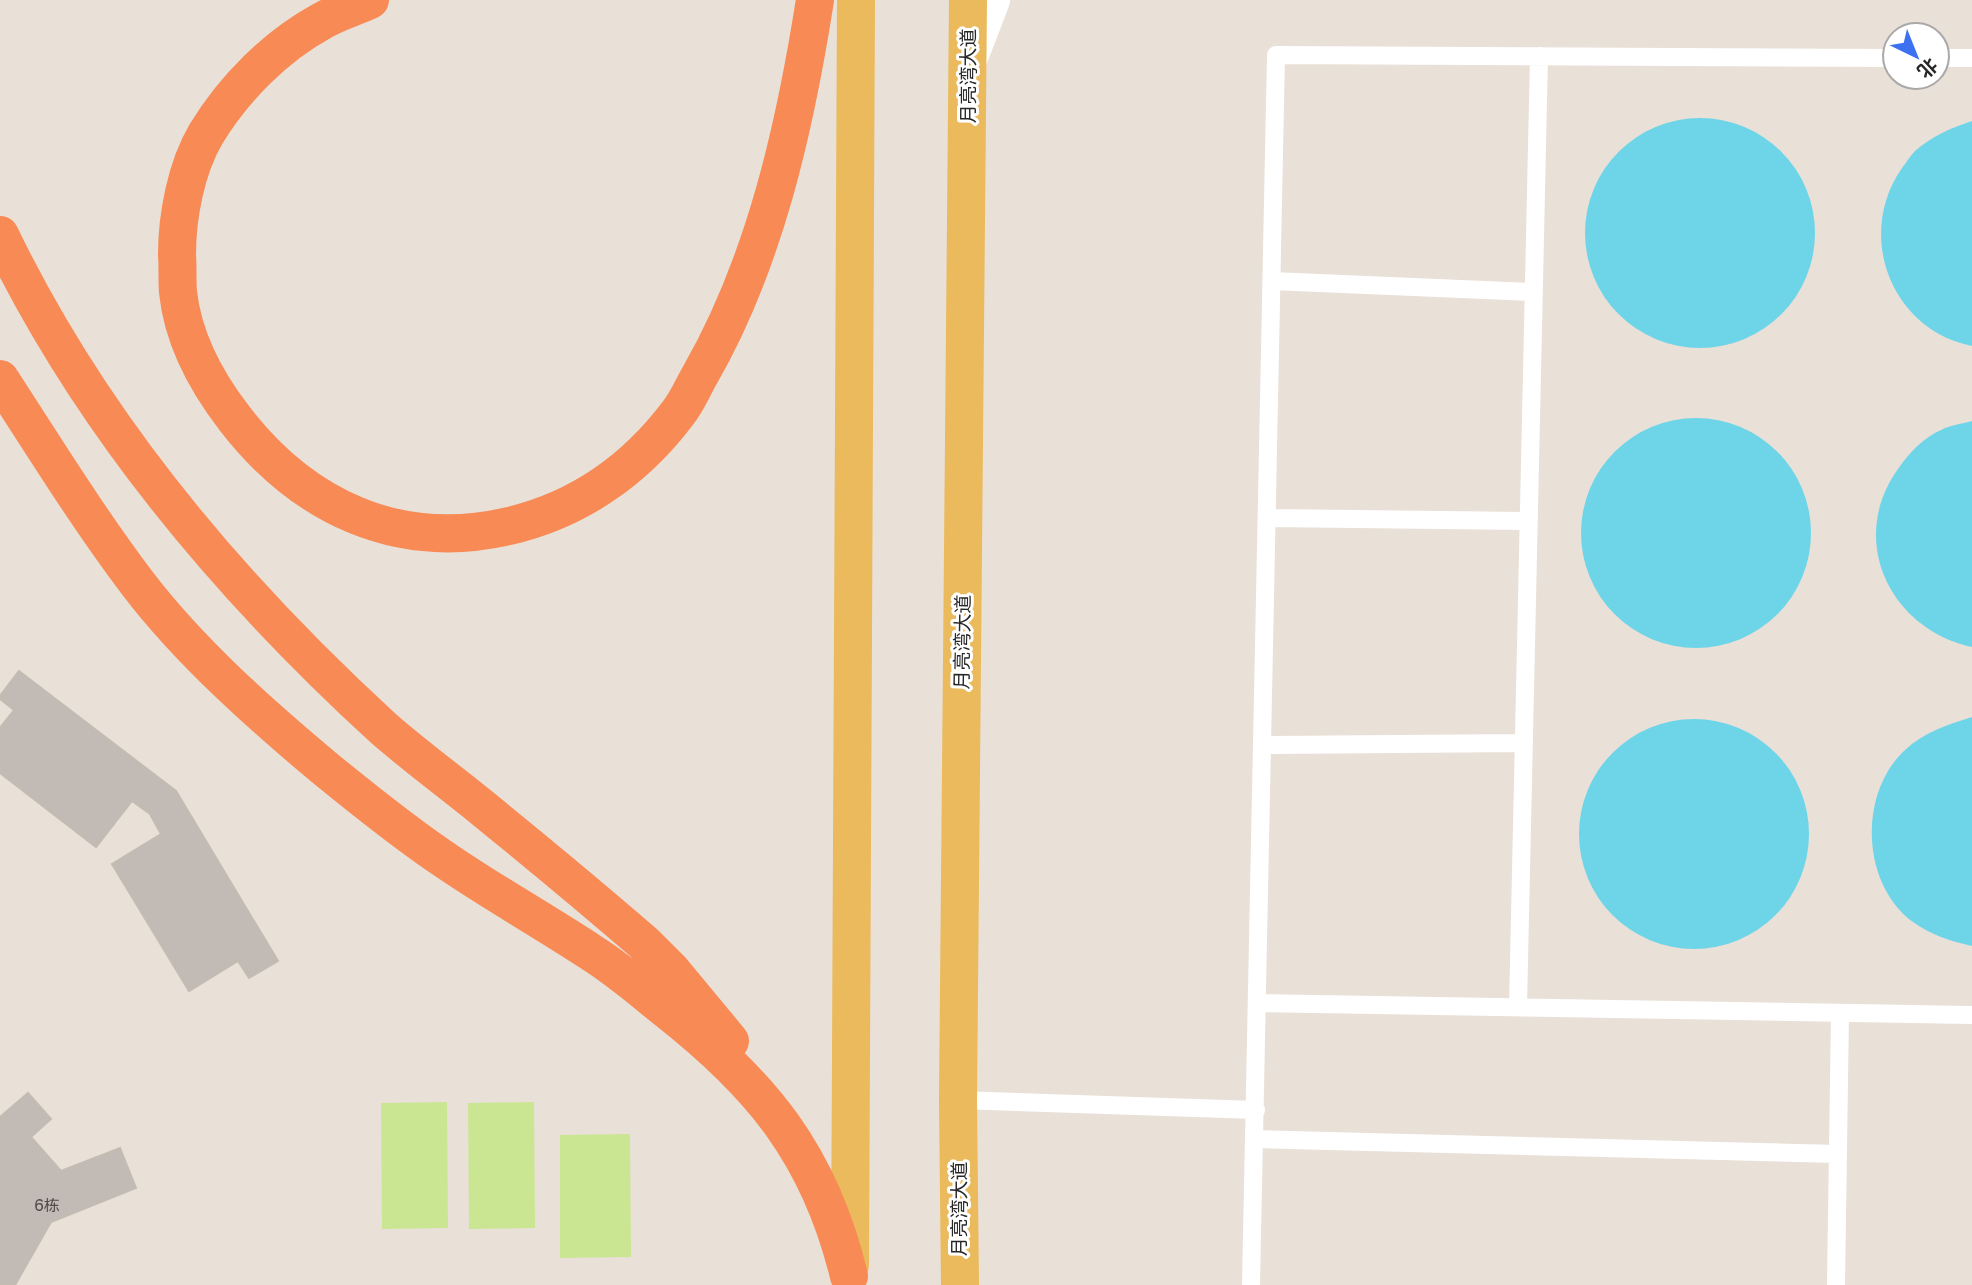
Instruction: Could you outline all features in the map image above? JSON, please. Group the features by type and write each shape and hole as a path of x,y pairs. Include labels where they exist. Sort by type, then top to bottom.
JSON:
{"highway":[{"path":"370,0 322,21 277,52 236,92 205,136 184,188 177,235 178,294 192,346 213,391 247,434 286,474 327,503 377,523 432,534 482,532 540,519 590,495 630,466 679,412 720,340 753,257 780,169 816,0"},
{"path":"0,235 17,270 75,370 132,453 192,532 289,639 385,729 609,914 672,971 734,1046 770,1108"},
{"path":"0,379 83,508 139,586 190,645 260,712 328,771 446,861 595,955 628,979 715,1049 742,1075 799,1149 819,1184 840,1238 849,1280"}],"main road":[{"path":"849,1280 856,0"},
{"name":"月亮湾大道","path":"960,1285 958,1100 968,0"}],"street":[{"path":"968,60 992,0"}],"lane":[{"path":"1251,1285 1276,55 1881,58"},
{"path":"1518,1007 1539,56"},
{"path":"1951,58 1972,58"},
{"path":"1272,281 1534,292"},
{"path":"1267,518 1528,521"},
{"path":"1262,745 1524,743"},
{"path":"1258,1003 1972,1015"},
{"path":"1836,1285 1840,1013"},
{"path":"958,1100 1256,1110"},
{"path":"1255,1139 1838,1154"}],"green space":[{"path":"447,1102 448,1228 382,1229 381,1103"},
{"path":"534,1102 535,1228 469,1229 468,1103"},
{"path":"630,1134 631,1257 560,1258 560,1135"}],"water":[{"path":"1700,118 1722,120 1744,127 1764,137 1789,160 1810,200 1815,233 1813,255 1806,277 1796,297 1773,322 1733,343 1700,348 1678,346 1656,339 1636,329 1611,306 1590,266 1585,233 1587,211 1594,189 1604,169 1627,144 1667,123"},
{"path":"1972,121 1972,346 1944,337 1920,321 1902,300 1889,276 1882,250 1882,222 1888,194 1913,153 1935,137"},
{"path":"1696,418 1718,420 1740,427 1760,437 1785,460 1806,500 1811,533 1809,555 1802,577 1792,597 1769,622 1729,643 1696,648 1674,646 1652,639 1632,629 1607,606 1586,566 1581,533 1583,511 1590,489 1600,469 1623,444 1663,423"},
{"path":"1972,421 1972,647 1943,637 1919,622 1899,601 1885,578 1877,552 1877,524 1883,496 1898,469 1912,452 1934,433"},
{"path":"1972,717 1972,946 1927,931 1913,922 1896,905 1883,885 1875,862 1872,838 1873,813 1879,790 1890,768 1905,750 1920,738"},
{"path":"1694,719 1716,721 1738,728 1758,738 1783,761 1804,801 1809,834 1807,856 1800,878 1790,898 1767,923 1727,944 1694,949 1672,947 1650,940 1630,930 1605,907 1584,867 1579,834 1581,812 1588,790 1598,770 1621,745 1661,724"}],"building":[{"path":"19,671 176,791 278,961 249,978 238,961 189,991 112,864 161,834 150,814 132,801 96,847 0,773 0,728 14,710 0,699 0,696"},
{"path":"28,1093 51,1119 31,1137 61,1171 120,1148 136,1188 51,1222 15,1285 0,1285 0,1117"}]}
